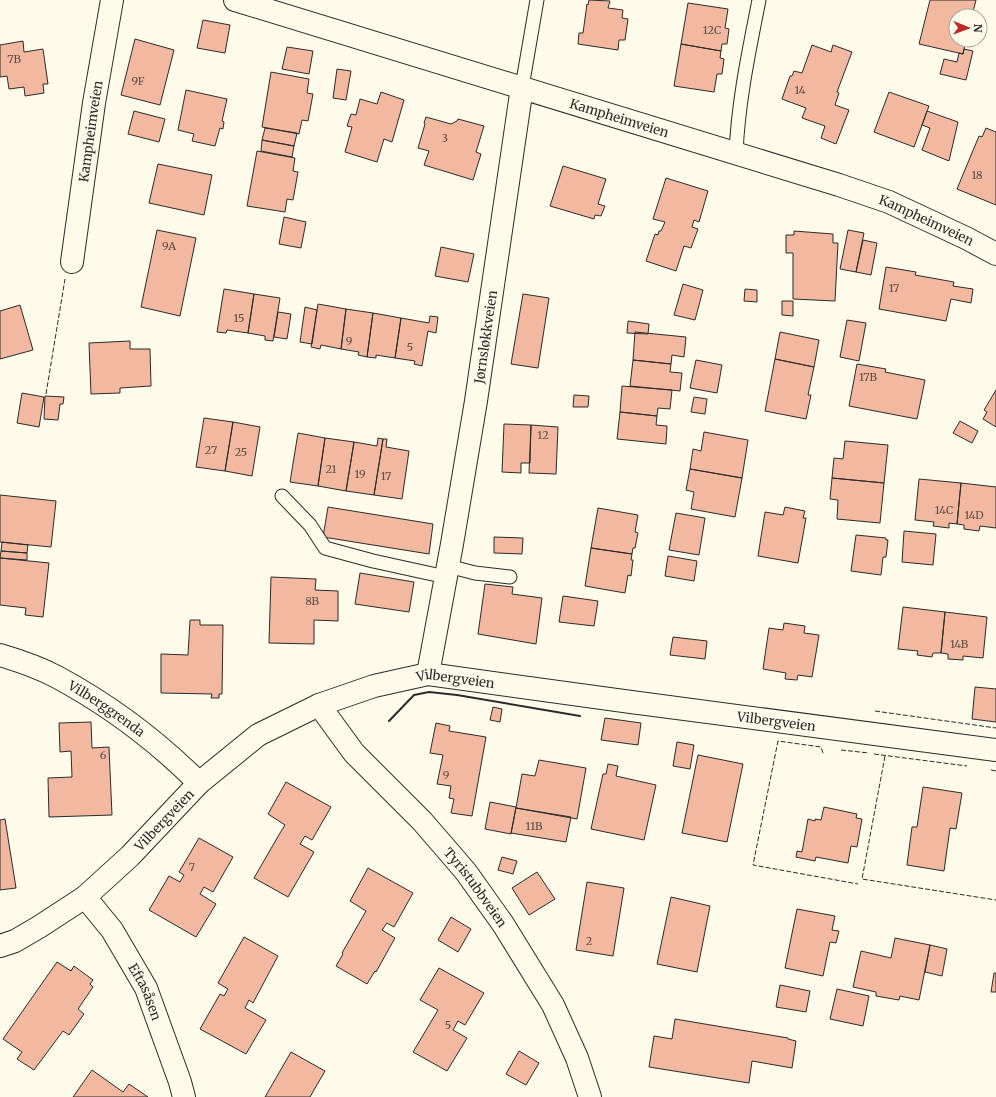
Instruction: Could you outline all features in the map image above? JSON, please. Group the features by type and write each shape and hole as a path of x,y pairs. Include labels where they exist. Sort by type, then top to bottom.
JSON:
{"street":[{"name":"Kampheimveien","path":"72,262 94,103 112,0"},
{"name":"Kampheimveien","path":"235,0 839,185 889,202 966,238 996,254"},
{"name":"Jørnsløkkveien","path":"428,674 476,401 522,87"},
{"name":"Vilberggrenda","path":"0,655 56,676 108,709 158,745 182,765 200,783"},
{"name":"Vilbergveien","path":"0,946 15,941 85,897 130,856 200,783 258,735 319,705 374,686 428,674 996,750"},
{"name":"Tyristubbveien","path":"319,705 354,753 422,821 466,872 503,924 553,1005 577,1058 590,1097"},
{"name":"Eftasåsen","path":"85,897 112,930 146,988 184,1097"}],"lane":[{"name":"Jørnsløkkveien","path":"522,87 537,0"},
{"path":"736,154 736,134 741,97 760,0"},
{"path":"282,496 310,525 325,548 373,561 447,572 475,573 510,577"}],"building":[{"path":"589,0 610,1 608,8 623,10 622,18 628,19 625,40 619,40 618,50 578,44 579,33 583,33 587,4 588,5"},
{"path":"930,0 976,0 974,8 948,8 948,48 964,48 963,54 919,44"},
{"path":"688,3 728,9 725,28 729,29 727,44 722,44 721,51 681,44"},
{"path":"203,20 230,25 225,53 197,48"},
{"path":"135,39 174,50 160,105 121,95"},
{"path":"23,41 24,52 43,49 48,84 43,84 44,93 25,96 24,87 9,89 7,76 0,77 0,45"},
{"path":"681,44 721,51 720,58 724,59 722,74 717,74 714,92 674,86"},
{"path":"812,45 831,52 833,45 852,52 837,92 839,93 835,105 849,110 836,144 821,138 825,126 802,118 806,108 782,99 790,76 792,76 794,71 802,73"},
{"path":"287,47 313,51 309,74 282,69"},
{"path":"964,49 973,51 966,80 940,74 944,59 957,62 959,53 963,54"},
{"path":"337,69 351,71 346,100 333,98"},
{"path":"271,72 309,79 307,93 313,94 308,121 302,120 299,134 262,127"},
{"path":"186,90 227,99 222,121 224,122 223,129 220,128 215,146 192,141 194,134 178,130"},
{"path":"381,92 404,100 392,142 384,139 377,162 345,152 352,127 347,126 351,114 356,115 360,99 377,104"},
{"path":"889,92 929,106 914,147 874,132"},
{"path":"134,111 165,119 159,142 128,134"},
{"path":"927,111 958,122 949,161 922,150 930,128 922,125"},
{"path":"426,117 451,124 458,119 484,126 476,152 481,154 473,180 424,165 429,151 418,148"},
{"path":"265,128 297,133 294,146 262,140"},
{"path":"986,128 996,132 996,205 957,189 979,136 982,137"},
{"path":"262,140 294,146 292,157 261,151"},
{"path":"257,151 295,158 293,171 298,172 293,200 287,199 285,212 247,206"},
{"path":"158,164 212,175 204,215 149,203"},
{"path":"563,166 606,179 598,204 605,206 601,216 595,215 594,219 550,206"},
{"path":"666,178 708,191 699,222 694,220 692,227 698,229 691,248 684,246 676,271 646,261 655,234 658,235 665,222 653,219"},
{"path":"284,217 306,222 301,248 279,244"},
{"path":"157,230 196,238 180,316 141,307"},
{"path":"848,230 864,233 856,272 840,269"},
{"path":"794,231 833,234 833,243 838,243 835,301 793,299 793,253 786,253 786,235 794,235"},
{"path":"863,240 877,243 871,275 856,272"},
{"path":"441,247 474,254 468,282 435,276"},
{"path":"886,267 916,272 915,275 954,282 953,286 973,289 971,303 951,299 946,321 879,309"},
{"path":"683,284 703,290 695,320 674,315"},
{"path":"224,289 254,294 248,333 227,330 226,333 217,332"},
{"path":"745,289 757,290 757,302 744,301"},
{"path":"254,294 280,298 273,341 265,340 265,336 248,333"},
{"path":"523,294 549,298 538,368 511,364"},
{"path":"782,301 793,301 793,316 782,315"},
{"path":"318,304 346,309 341,349 321,345 320,349 311,347"},
{"path":"20,305 33,350 0,359 0,311"},
{"path":"305,307 317,310 312,344 300,342"},
{"path":"346,309 373,313 367,357 358,355 359,352 341,349"},
{"path":"278,312 291,314 287,339 274,337"},
{"path":"373,313 401,318 395,358 376,355 376,358 367,357"},
{"path":"430,316 438,317 436,333 428,331 422,366 414,364 415,361 395,358 401,318 429,323"},
{"path":"847,320 866,323 859,361 840,357"},
{"path":"628,321 649,324 648,334 627,333"},
{"path":"635,332 686,337 684,357 672,355 671,364 633,360"},
{"path":"780,332 819,340 814,367 775,359"},
{"path":"130,341 130,349 150,349 151,386 120,388 120,393 91,394 89,343"},
{"path":"775,359 814,367 808,395 811,395 806,419 765,411"},
{"path":"633,360 671,364 670,372 682,373 680,391 630,386"},
{"path":"696,360 722,365 717,393 690,388"},
{"path":"857,364 886,369 885,372 925,380 917,419 849,406"},
{"path":"622,386 672,390 670,409 658,408 657,416 620,412"},
{"path":"996,390 996,427 983,419 987,412 984,410"},
{"path":"22,393 44,397 39,427 17,423"},
{"path":"574,395 589,396 588,407 573,407"},
{"path":"45,396 64,397 63,404 60,404 58,420 44,419"},
{"path":"694,397 707,399 705,414 691,412"},
{"path":"620,412 657,416 656,425 667,426 666,444 617,439"},
{"path":"204,418 233,422 225,471 196,467"},
{"path":"960,421 978,431 972,443 953,433"},
{"path":"233,422 260,427 252,476 225,471"},
{"path":"504,424 531,425 530,463 521,463 521,473 502,472"},
{"path":"531,425 558,427 556,474 529,473"},
{"path":"704,432 748,440 742,478 690,469 693,449 701,451"},
{"path":"298,433 325,438 318,486 290,482"},
{"path":"325,438 354,442 346,491 318,486"},
{"path":"378,438 383,439 374,495 346,491 354,442 377,446"},
{"path":"383,439 387,439 386,447 409,451 402,499 374,495"},
{"path":"845,441 888,445 884,483 832,478 834,458 843,459"},
{"path":"690,469 742,478 735,517 691,509 694,492 686,490"},
{"path":"832,478 884,483 880,523 837,519 838,500 830,499"},
{"path":"919,479 961,483 957,524 949,523 949,528 933,526 934,522 915,520"},
{"path":"961,483 996,487 996,528 980,526 979,531 964,529 964,525 957,524"},
{"path":"0,495 56,501 51,547 0,542"},
{"path":"328,507 433,524 429,554 323,537"},
{"path":"785,507 805,511 803,518 806,518 798,563 758,556 765,512 783,515"},
{"path":"598,508 638,515 635,532 638,533 635,548 633,548 632,554 591,548"},
{"path":"676,513 705,518 699,555 669,550"},
{"path":"904,531 936,534 933,565 902,562"},
{"path":"856,535 886,538 886,540 888,540 886,557 883,557 881,575 851,571"},
{"path":"494,537 523,538 522,554 494,553"},
{"path":"2,542 28,545 27,553 1,551"},
{"path":"591,548 632,554 631,560 633,560 631,576 628,575 625,593 585,586"},
{"path":"1,551 27,553 27,560 0,558"},
{"path":"668,556 697,561 694,581 665,576"},
{"path":"0,558 49,563 43,617 25,615 26,608 0,605"},
{"path":"360,573 414,582 409,612 355,604"},
{"path":"271,577 316,579 315,590 338,591 338,621 314,620 314,644 269,643"},
{"path":"485,584 513,587 512,594 542,598 536,644 478,634"},
{"path":"563,596 598,601 594,626 559,622"},
{"path":"903,607 945,612 941,653 933,653 932,657 917,655 918,651 898,649"},
{"path":"945,612 987,617 983,658 963,656 963,660 948,659 948,654 941,653"},
{"path":"190,620 200,620 200,625 223,625 222,694 219,694 219,698 211,698 212,694 161,693 161,654 188,655"},
{"path":"784,623 805,626 804,633 819,635 812,677 798,675 797,680 785,679 786,673 763,669 769,628 783,630"},
{"path":"673,637 707,641 705,659 670,655"},
{"path":"975,687 996,689 996,722 972,719"},
{"path":"493,707 502,709 500,722 490,720"},
{"path":"605,718 641,723 638,745 601,740"},
{"path":"91,722 92,748 109,747 112,815 49,817 48,778 72,777 71,751 60,752 59,723"},
{"path":"436,723 450,726 449,731 486,737 472,816 451,813 454,799 449,798 451,786 437,784 443,755 430,753"},
{"path":"677,742 694,745 690,769 673,766"},
{"path":"698,755 743,764 727,842 682,833"},
{"path":"539,760 586,768 577,819 516,808 522,774 535,776"},
{"path":"608,764 618,766 616,776 656,785 644,840 591,829 603,774 606,774"},
{"path":"286,782 331,807 312,840 305,836 300,844 314,852 288,897 254,878 285,825 268,814"},
{"path":"923,787 962,793 956,829 950,828 944,871 907,865 912,827 917,827"},
{"path":"490,802 516,807 511,834 485,829"},
{"path":"824,807 857,814 856,818 862,819 857,847 851,846 848,863 816,857 815,861 796,857 797,851 802,852 808,819 815,821 815,819 821,820"},
{"path":"516,808 571,817 566,842 511,833"},
{"path":"5,819 16,888 0,890 0,820"},
{"path":"199,838 233,857 213,892 204,887 200,894 216,904 196,937 149,910 169,876 180,882 184,875 179,872"},
{"path":"502,857 517,861 513,874 498,870"},
{"path":"368,868 413,893 394,927 387,923 382,930 395,938 376,972 375,971 367,984 336,966 366,911 350,901"},
{"path":"537,872 555,899 529,915 512,888"},
{"path":"587,882 624,888 613,956 576,950"},
{"path":"671,897 710,906 697,972 657,964"},
{"path":"797,909 835,916 832,930 839,931 836,943 830,942 823,976 785,968"},
{"path":"451,917 471,929 458,952 438,940"},
{"path":"244,937 278,956 253,1003 249,1000 245,1008 266,1020 246,1054 200,1029 220,994 224,996 228,989 218,983"},
{"path":"895,938 930,945 919,1000 900,996 899,1000 876,996 876,992 853,987 861,951 891,958"},
{"path":"930,945 947,949 942,976 925,972"},
{"path":"57,962 71,971 74,966 93,980 90,984 93,987 78,1009 84,1014 69,1035 63,1031 34,1070 17,1059 22,1052 3,1039"},
{"path":"439,968 484,993 465,1025 458,1021 453,1030 467,1038 447,1071 413,1052 438,1010 420,1000"},
{"path":"994,973 996,973 996,992 991,992"},
{"path":"780,985 810,991 806,1012 776,1007"},
{"path":"837,989 869,996 863,1026 830,1019"},
{"path":"675,1019 788,1038 796,1041 792,1068 752,1061 749,1083 649,1067 654,1036 672,1039"},
{"path":"519,1051 539,1063 526,1085 506,1074"},
{"path":"291,1052 325,1071 310,1097 265,1097"},
{"path":"92,1070 123,1092 129,1084 148,1097 73,1097"}],"fence":[{"path":"46,394 65,279"},
{"path":"875,711 996,728"},
{"path":"823,753 821,747 778,741 753,865 858,884"},
{"path":"841,750 869,753"},
{"path":"874,754 967,766"},
{"path":"885,756 862,879 996,900"},
{"path":"991,770 996,771"}],"wall":[{"path":"389,721 414,695 429,692 457,695 580,716"}]}
